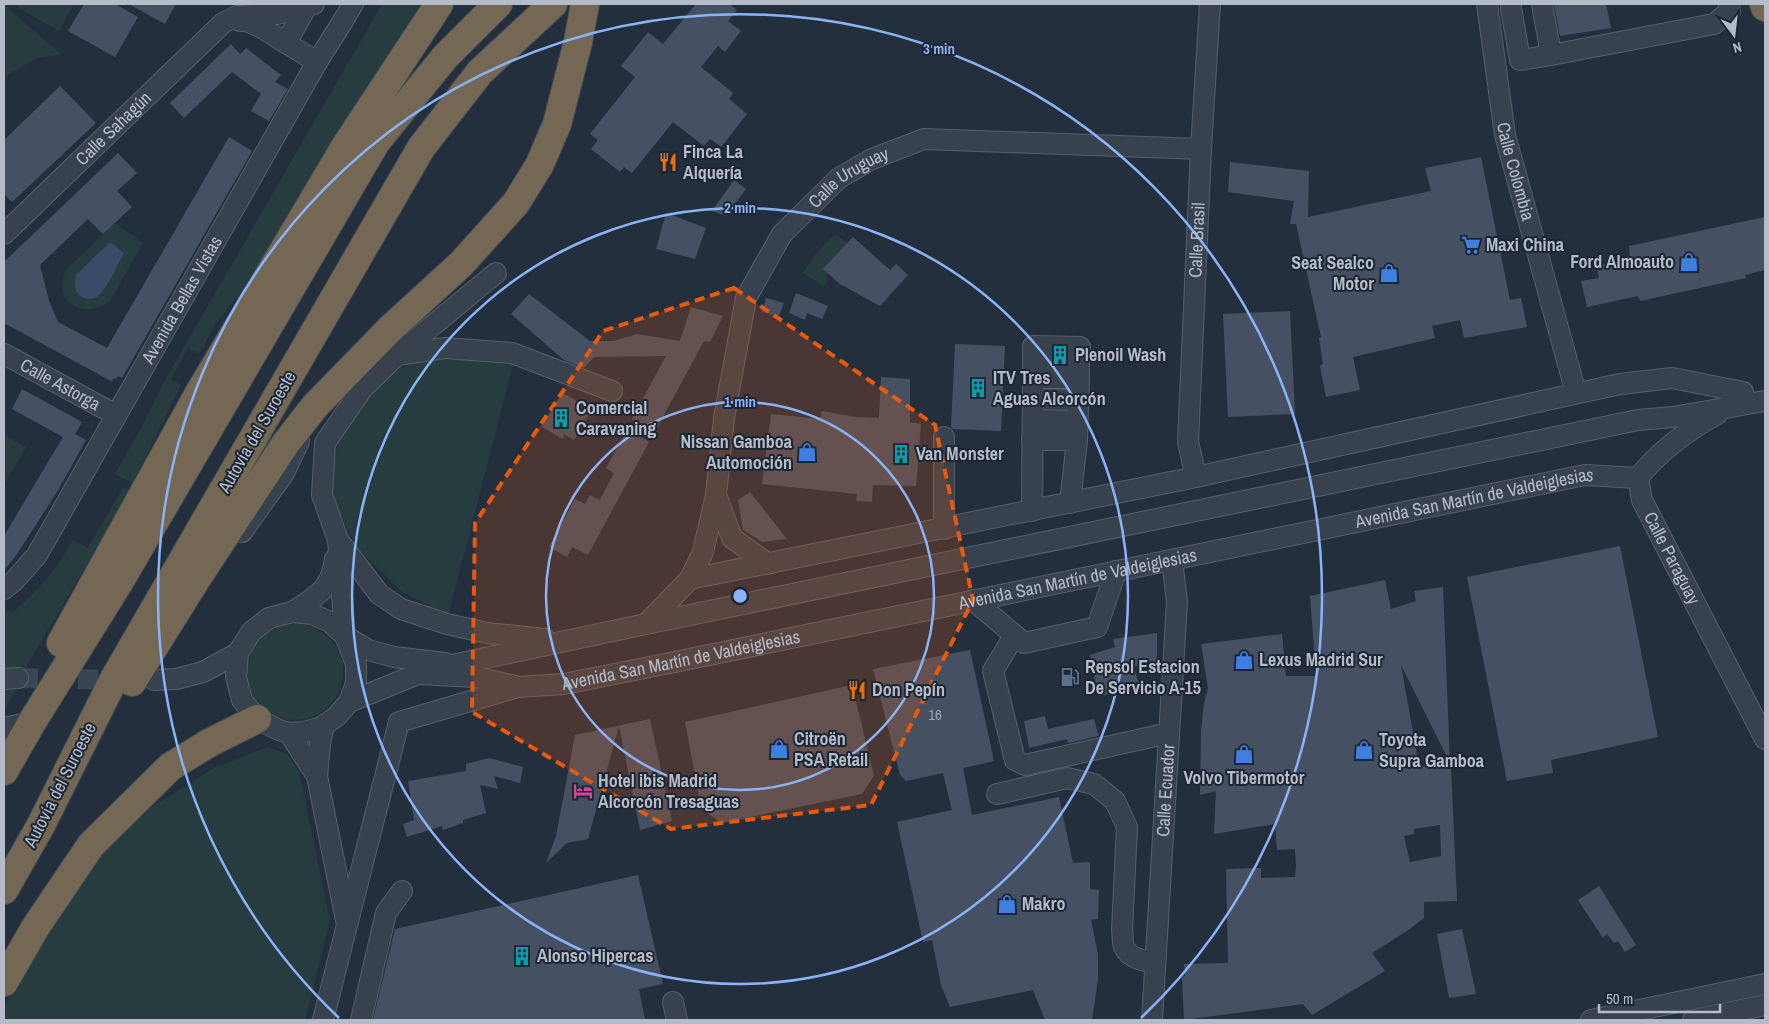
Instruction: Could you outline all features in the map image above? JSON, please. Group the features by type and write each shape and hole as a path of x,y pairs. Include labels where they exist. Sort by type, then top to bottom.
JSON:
{"highway":[{"path":"32,722 35,691 198,395 345,147 439,4"},
{"path":"4,770 121,579 376,142 445,57 498,4"},
{"name":"Autovía del Suroeste","path":"4,890 42,824 114,679 421,148 480,72 553,4"},
{"path":"42,824 197,578 286,443 315,406 390,328 462,264 516,203 540,164 557,124 578,42 585,4"},
{"path":"4,982 35,928 91,845 170,767 208,743 257,719"}],"street":[{"name":"Avenida Bellas Vistas","path":"4,589 14,581 37,554 317,62 353,4"},
{"name":"Calle Brasil","path":"1196,477 1188,442 1201,149 1210,4"},
{"name":"Calle Colombia","path":"1487,4 1505,135 1576,393"},
{"path":"1542,4 1551,55"},
{"path":"1511,8 1520,60 1714,24 1730,11 1729,4"},
{"path":"286,43 309,5"},
{"name":"Calle Sahagún","path":"4,234 223,24 238,16 272,15 309,5"},
{"path":"223,24 246,21 260,26 317,62"},
{"name":"Calle Uruguay","path":"690,579 703,552 716,495 724,418 746,298 782,234 838,178 872,159 924,139 1201,149"},
{"path":"338,540 333,573 326,587 318,596 292,612 269,618 250,632 238,653 236,677 242,700 257,719 288,733 304,732 324,725 337,716 348,702 356,683 356,664 345,636 338,540 322,495 325,443 362,389 397,355 496,273"},
{"path":"1032,511 1033,346 1080,347 1077,430 1070,503"},
{"path":"397,355 445,348 512,353 612,391"},
{"name":"Calle Astorga","path":"4,354 116,415"},
{"path":"1033,370 1079,371"},
{"path":"646,624 690,579 1196,477 1620,384 1672,378 1743,392"},
{"path":"1638,420 1670,408 1765,387"},
{"path":"1033,399 1078,400"},
{"path":"418,674 646,624 1638,420 1673,417 1765,401"},
{"path":"1638,478 1658,455 1688,431 1727,408"},
{"path":"1033,420 1077,430"},
{"path":"1032,440 1077,430"},
{"path":"944,437 944,529"},
{"name":"Avenida San Martín de Valdeiglesias","path":"347,925 399,722 518,687 564,684 1584,475 1638,478"},
{"name":"Calle Paraguay","path":"1638,478 1642,500 1765,739"},
{"name":"Calle Uruguay","path":"716,495 732,538 768,564"},
{"path":"338,540 379,594 401,609 447,624 487,633 565,641"},
{"name":"Calle Ecuador","path":"1152,1020 1177,602 1172,560"},
{"path":"973,600 1024,643 1097,628 1116,571"},
{"path":"292,612 312,614 330,622 345,636 368,650 394,657 457,664"},
{"path":"1014,636 993,671 1015,760 1025,765 1169,733"},
{"path":"154,680 176,679 202,672 238,653"},
{"name":"Avenida San Martín de Valdeiglesias","path":"348,702 418,674 475,677 518,687"},
{"path":"4,728 32,722"},
{"path":"324,725 317,776 347,925 324,1020"},
{"path":"288,733 317,776"},
{"path":"997,794 1067,778 1094,784 1114,802 1127,827 1122,930 1124,947 1131,955 1144,962 1156,962"},
{"path":"361,1020 386,913 402,890"},
{"path":"1591,1020 1765,984"},
{"path":"1693,1020 1765,1005"}],"highlighted area":[{"path":"734,288 935,425 973,600 871,805 671,829 472,712 475,523 603,331"}],"green space":[{"path":"19,4 74,4 59,31 17,7"},
{"path":"382,4 420,4 253,278 216,323 199,354 188,348 171,379 181,385 133,483 115,474 145,421 165,380"},
{"path":"4,5 61,54 35,59 4,77"},
{"path":"115,223 143,243 110,301 100,307 80,309 66,299 63,291 62,281 66,270"},
{"path":"834,234 848,243 824,268 828,273 825,277 828,281 823,286 803,273 814,256"},
{"path":"418,359 465,360 513,365 448,616 401,591 358,549 331,497 332,462 346,422 364,395 389,375"},
{"path":"4,435 26,447 4,485"},
{"path":"123,487 130,491 23,672 4,671 4,613 9,610 12,613 30,597 60,561 73,540 88,548"},
{"path":"286,624 304,624 322,632 335,645 343,663 340,691 322,712 304,720 286,720 268,712 255,699 247,681 247,663 255,645 268,632"},
{"path":"4,688 16,688 4,712"},
{"path":"268,747 288,755 299,771 330,922 305,1020 4,1020 4,1007 42,940 100,856 144,812 214,768"}],"water":[{"path":"110,242 124,253 101,293 92,299 87,299 76,290 75,280 77,274"}],"building":[{"path":"84,4 115,4 138,17 115,57 68,31"},
{"path":"129,4 176,4 165,24"},
{"path":"696,4 729,4 737,10 728,21 741,31 725,52 718,46 701,67 733,93 729,99 747,114 721,147 710,139 704,146 673,122 632,173 624,167 620,172 591,149 598,140 590,134 635,77 621,66 648,32 663,44"},
{"path":"1554,4 1606,4 1611,28 1560,36"},
{"path":"231,44 240,54 246,48 281,75 275,82 288,89 269,121 251,111 261,94 232,72 184,118 170,103"},
{"path":"60,86 96,123 12,202 4,194 4,140"},
{"path":"229,137 252,151 122,378 118,376 111,381 4,323 4,262 118,153 137,173 117,191 132,207 103,234 88,219 40,265 49,301 58,322 107,348"},
{"path":"1481,157 1510,300 1521,298 1527,327 1464,338 1460,320 1432,326 1435,338 1353,357 1360,390 1326,397 1320,366 1323,364 1319,338 1321,337 1296,224 1290,224 1294,201 1228,192 1230,162 1309,171 1308,217 1431,191 1425,168"},
{"path":"734,180 746,189 726,216 712,211"},
{"path":"666,213 706,228 695,259 656,249"},
{"name":"Ford Almoauto","path":"1765,217 1765,270 1745,275 1746,278 1640,301 1638,296 1587,307 1581,281 1599,278 1596,266 1630,259 1629,246"},
{"path":"853,237 890,270 896,264 908,275 880,306 840,284 823,269"},
{"path":"796,293 828,306 822,319 807,313 805,320 789,313"},
{"path":"529,294 590,341 614,341 637,334 680,341 691,307 723,316 710,342 704,341 652,437 632,419 666,356 594,357 584,368 564,360 511,314"},
{"path":"766,298 784,303 779,316 762,312"},
{"path":"1290,311 1295,414 1228,417 1223,314"},
{"name":"ITV Tres Aguas Alcorcón","path":"955,344 1005,346 1001,431 953,429 951,427"},
{"path":"881,377 910,379 910,422 921,424 916,486 873,485 872,502 856,501 857,494 762,484 771,414 820,419 822,411 856,417 879,418"},
{"path":"22,389 82,422 75,434 86,440 57,492 15,557 4,570 4,536 63,437 12,409"},
{"name":"Comercial Caravaning","path":"562,393 583,404 580,409 589,414 574,440 564,434 563,439 542,427"},
{"path":"627,430 649,442 588,555 572,547 567,557 549,547 575,499 585,504 590,495 600,500 614,473 606,468"},
{"path":"750,492 787,539 762,542 743,530 738,500"},
{"path":"1620,546 1658,737 1551,760 1553,773 1507,781 1467,577"},
{"path":"1385,580 1391,609 1416,601 1414,591 1443,587 1450,763 1401,665 1417,755 1380,765 1451,768 1457,901 1424,902 1424,918 1372,953 1385,971 1312,1015 1303,1004 1184,1020 1182,977 1185,976 1184,964 1228,963 1226,869 1261,868 1261,878 1295,877 1296,866 1295,849 1277,850 1275,824 1214,834 1216,791 1200,795 1201,731 1204,703 1208,688 1201,644 1282,634 1286,676 1316,676 1310,596","holes":["1440,825 1441,856 1410,862 1404,836 1414,834 1414,829"]},
{"path":"1157,633 1157,666 1134,666 1140,689 1098,696 1090,655 1115,647 1113,639"},
{"name":"Makro","path":"970,650 994,761 963,768 972,815 1059,797 1073,863 1090,862 1090,889 1099,890 1098,919 1091,920 1098,954 1098,979 1092,1020 1045,1020 1033,990 950,1007 941,985 932,940 923,942 897,822 952,810 943,773 906,781 900,775 873,669"},
{"name":"Citroën PSA Retail","path":"852,685 874,776 862,794 721,823 701,808 685,722"},
{"path":"1045,716 1048,729 1094,719 1099,736 1068,743 1067,739 1029,748 1024,721"},
{"name":"Hotel ibis Madrid Alcorcón Tresaguas","path":"650,719 672,821 640,830 619,726 588,839 567,843 546,863 556,836 575,735"},
{"path":"489,758 523,767 520,783 494,776 498,789 480,785 486,813 463,820 463,823 443,830 442,826 407,837 403,824 414,820 408,781 466,771 466,764"},
{"name":"Alonso Hipercas","path":"638,875 663,984 639,989 645,1020 373,1020 395,929"},
{"path":"1599,886 1636,945 1625,952 1618,941 1614,943 1607,934 1603,938 1578,900"},
{"path":"1462,929 1476,994 1449,998 1437,934"}],"tunnel":[{"path":"18,678 124,680"}],"place":[{"name":"Finca La Alquería","path":"668,162"},
{"name":"Maxi China","path":"1471,245"},
{"name":"Ford Almoauto","path":"1689,262"},
{"name":"Seat Sealco Motor","path":"1389,273"},
{"name":"Plenoil Wash","path":"1060,355"},
{"name":"ITV Tres Aguas Alcorcón","path":"978,388"},
{"name":"Comercial Caravaning","path":"561,418"},
{"name":"Nissan Gamboa Automoción","path":"807,452"},
{"name":"Van Monster","path":"901,454"},
{"name":"Lexus Madrid Sur","path":"1244,660"},
{"name":"Repsol Estacion De Servicio A-15","path":"1070,677"},
{"name":"Don Pepín","path":"857,690"},
{"name":"Citroën PSA Retail","path":"779,749"},
{"name":"Toyota Supra Gamboa","path":"1364,750"},
{"name":"Volvo Tibermotor","path":"1244,754"},
{"name":"Hotel ibis Madrid Alcorcón Tresaguas","path":"583,791"},
{"name":"Makro","path":"1007,904"},
{"name":"Alonso Hipercas","path":"522,956"}]}
